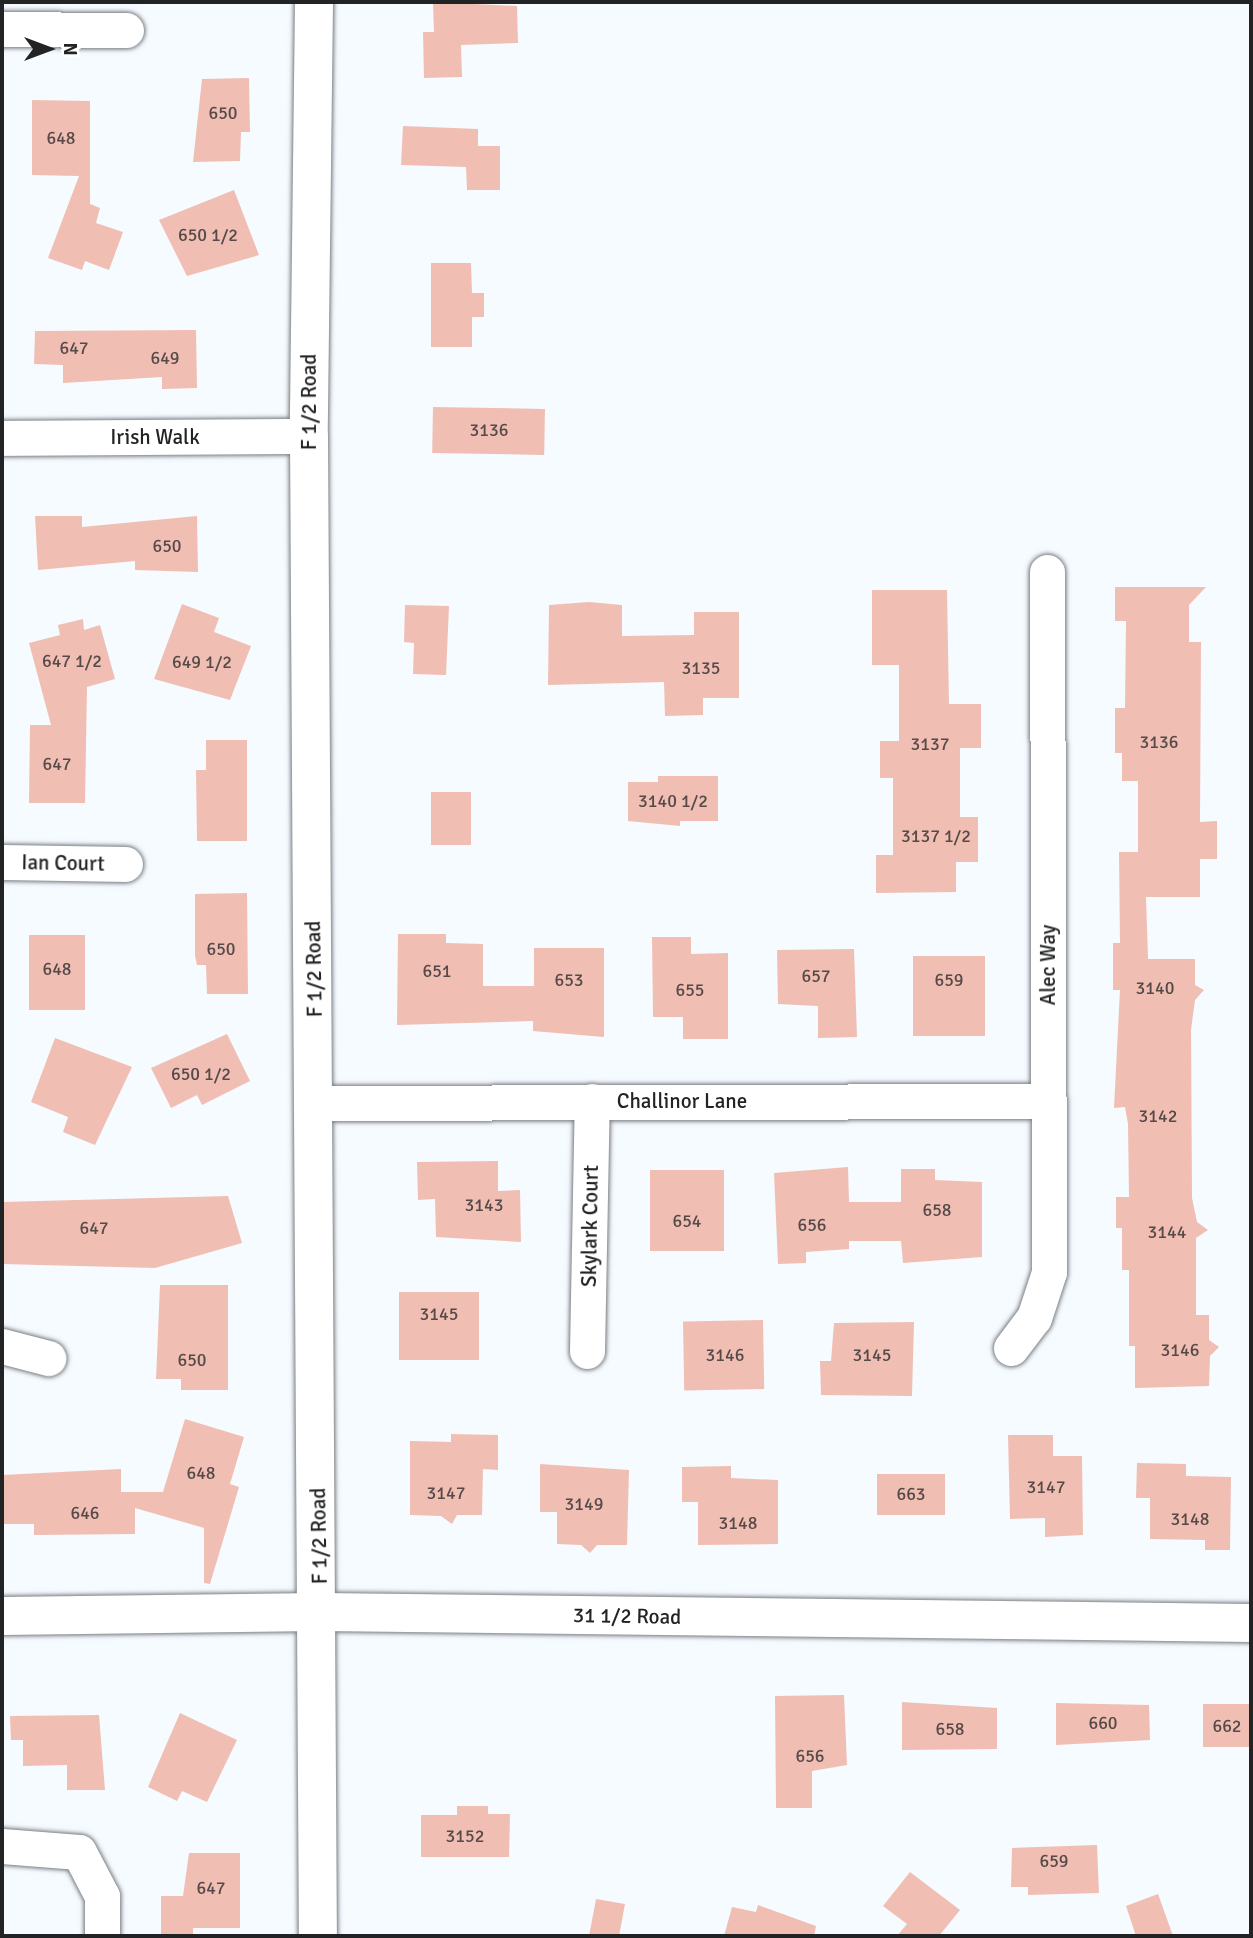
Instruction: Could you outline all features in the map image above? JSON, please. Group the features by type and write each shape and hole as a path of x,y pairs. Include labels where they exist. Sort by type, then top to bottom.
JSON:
{"street":[{"name":"F 1/2 Road","path":"314,2 309,436 320,1612 318,1936"},
{"path":"2,29 126,30"},
{"name":"Irish Walk","path":"2,439 309,436"},
{"name":"Alec Way","path":"1011,1348 1034,1318 1048,1272 1047,572"},
{"name":"Ian Court","path":"2,862 125,864"},
{"name":"Skylark Court","path":"587,1351 592,1101"},
{"name":"Challinor Lane","path":"315,1103 1048,1101"},
{"path":"2,1346 48,1357"},
{"name":"31 1/2 Road","path":"2,1616 320,1612 1251,1623"},
{"path":"2,1846 79,1852 102,1896 102,1936"}],"building":[{"path":"433,2 517,6 518,43 461,45 462,77 424,78 423,32 434,32"},
{"path":"249,78 250,132 241,132 240,161 193,162 202,79"},
{"path":"32,100 90,101 90,204 100,208 96,223 123,232 109,270 85,261 82,270 48,258 79,176 32,175"},
{"path":"403,126 478,129 478,146 500,146 500,190 467,190 466,167 401,165"},
{"path":"234,190 259,255 187,276 159,220"},
{"path":"431,263 471,263 472,293 484,293 484,317 472,317 472,347 431,347"},
{"path":"196,330 197,388 162,389 162,377 63,383 63,365 34,364 35,331"},
{"path":"433,407 545,409 544,455 432,453"},
{"path":"35,516 82,516 82,527 197,516 198,572 135,570 135,561 38,570"},
{"path":"1115,587 1206,587 1189,605 1189,642 1201,642 1200,822 1217,821 1217,859 1200,859 1200,897 1146,897 1148,959 1195,959 1195,985 1204,990 1195,1000 1191,1030 1192,1198 1197,1222 1208,1230 1196,1238 1196,1315 1209,1315 1209,1340 1219,1347 1210,1356 1209,1386 1135,1388 1135,1346 1129,1346 1129,1270 1122,1270 1122,1228 1116,1228 1116,1197 1129,1197 1128,1124 1125,1107 1114,1108 1120,990 1113,990 1113,943 1120,943 1119,852 1138,852 1138,781 1122,781 1122,753 1115,753 1115,708 1125,708 1126,621 1115,621"},
{"path":"872,590 947,590 949,704 981,704 981,748 960,748 960,817 978,817 978,862 956,862 956,892 876,893 876,855 893,855 893,778 880,778 880,741 899,741 899,665 872,665"},
{"path":"589,602 622,605 622,636 694,635 694,612 739,612 739,698 703,698 703,715 665,716 664,682 548,685 549,605"},
{"path":"182,604 219,618 214,632 251,646 230,700 154,679"},
{"path":"405,605 449,606 446,675 413,674 414,643 404,642"},
{"path":"83,619 84,630 100,625 115,679 87,687 85,803 29,803 30,725 51,725 29,643 60,635 58,625"},
{"path":"206,740 247,740 247,841 197,841 196,770 206,770"},
{"path":"658,776 718,776 718,821 680,821 680,826 628,821 628,782 658,782"},
{"path":"431,792 471,792 471,845 431,845"},
{"path":"247,893 248,994 207,994 206,965 197,965 195,956 195,894"},
{"path":"398,934 446,934 446,943 483,944 483,986 534,986 534,948 604,948 604,1037 533,1031 533,1021 397,1025"},
{"path":"29,935 85,935 85,1010 29,1010"},
{"path":"652,937 691,937 691,954 728,953 728,1039 683,1039 683,1017 653,1017"},
{"path":"854,949 857,1037 818,1038 818,1006 778,1004 777,950"},
{"path":"913,956 985,956 985,1036 913,1036"},
{"path":"227,1034 250,1081 202,1105 197,1095 171,1108 151,1068"},
{"path":"55,1038 132,1067 95,1145 63,1132 68,1117 31,1102"},
{"path":"498,1161 498,1191 520,1190 521,1242 436,1237 435,1199 418,1200 417,1162"},
{"path":"848,1167 849,1202 901,1202 901,1169 935,1169 935,1180 982,1182 982,1257 903,1263 901,1241 849,1241 849,1249 806,1252 806,1263 778,1264 774,1173"},
{"path":"650,1170 724,1170 724,1251 650,1251"},
{"path":"228,1196 242,1243 155,1268 2,1264 2,1202"},
{"path":"160,1285 228,1285 228,1390 181,1390 181,1379 156,1379"},
{"path":"399,1292 479,1292 479,1360 399,1360"},
{"path":"763,1320 764,1389 684,1390 683,1321"},
{"path":"914,1322 912,1396 821,1395 820,1361 831,1361 834,1323"},
{"path":"185,1419 244,1437 230,1484 239,1487 210,1584 204,1583 204,1528 135,1508 135,1534 34,1535 34,1524 2,1524 2,1475 121,1469 121,1492 163,1492"},
{"path":"451,1434 498,1435 498,1470 483,1469 482,1515 457,1515 452,1524 441,1516 410,1515 410,1441 451,1442"},
{"path":"1008,1435 1053,1435 1053,1456 1082,1456 1083,1535 1045,1537 1045,1518 1010,1519"},
{"path":"1137,1463 1186,1464 1186,1476 1231,1477 1230,1550 1205,1550 1205,1540 1150,1539 1150,1498 1136,1498"},
{"path":"540,1464 629,1470 627,1545 597,1545 590,1553 581,1545 557,1544 557,1512 540,1512"},
{"path":"731,1466 731,1478 778,1480 778,1544 698,1545 698,1502 682,1502 682,1467"},
{"path":"877,1474 945,1474 945,1515 877,1515"},
{"path":"844,1695 847,1765 812,1771 812,1808 776,1808 775,1696"},
{"path":"902,1702 997,1708 997,1749 902,1750"},
{"path":"1056,1703 1149,1705 1150,1740 1056,1745"},
{"path":"1203,1704 1251,1704 1251,1747 1203,1747"},
{"path":"180,1713 237,1740 207,1802 182,1791 177,1801 148,1787"},
{"path":"99,1715 105,1790 67,1790 67,1765 23,1766 23,1740 11,1740 10,1716"},
{"path":"457,1806 488,1806 488,1814 510,1814 509,1857 421,1857 421,1815 457,1815"},
{"path":"1097,1845 1099,1893 1028,1895 1028,1887 1011,1887 1012,1848"},
{"path":"189,1853 240,1853 240,1928 193,1928 193,1936 161,1936 161,1896 183,1896"},
{"path":"910,1872 960,1910 939,1936 897,1936 907,1924 883,1906"},
{"path":"1158,1894 1173,1936 1136,1936 1126,1906"},
{"path":"596,1899 625,1904 619,1936 589,1936"},
{"path":"758,1905 816,1926 814,1936 724,1936 732,1907 756,1912"}]}
